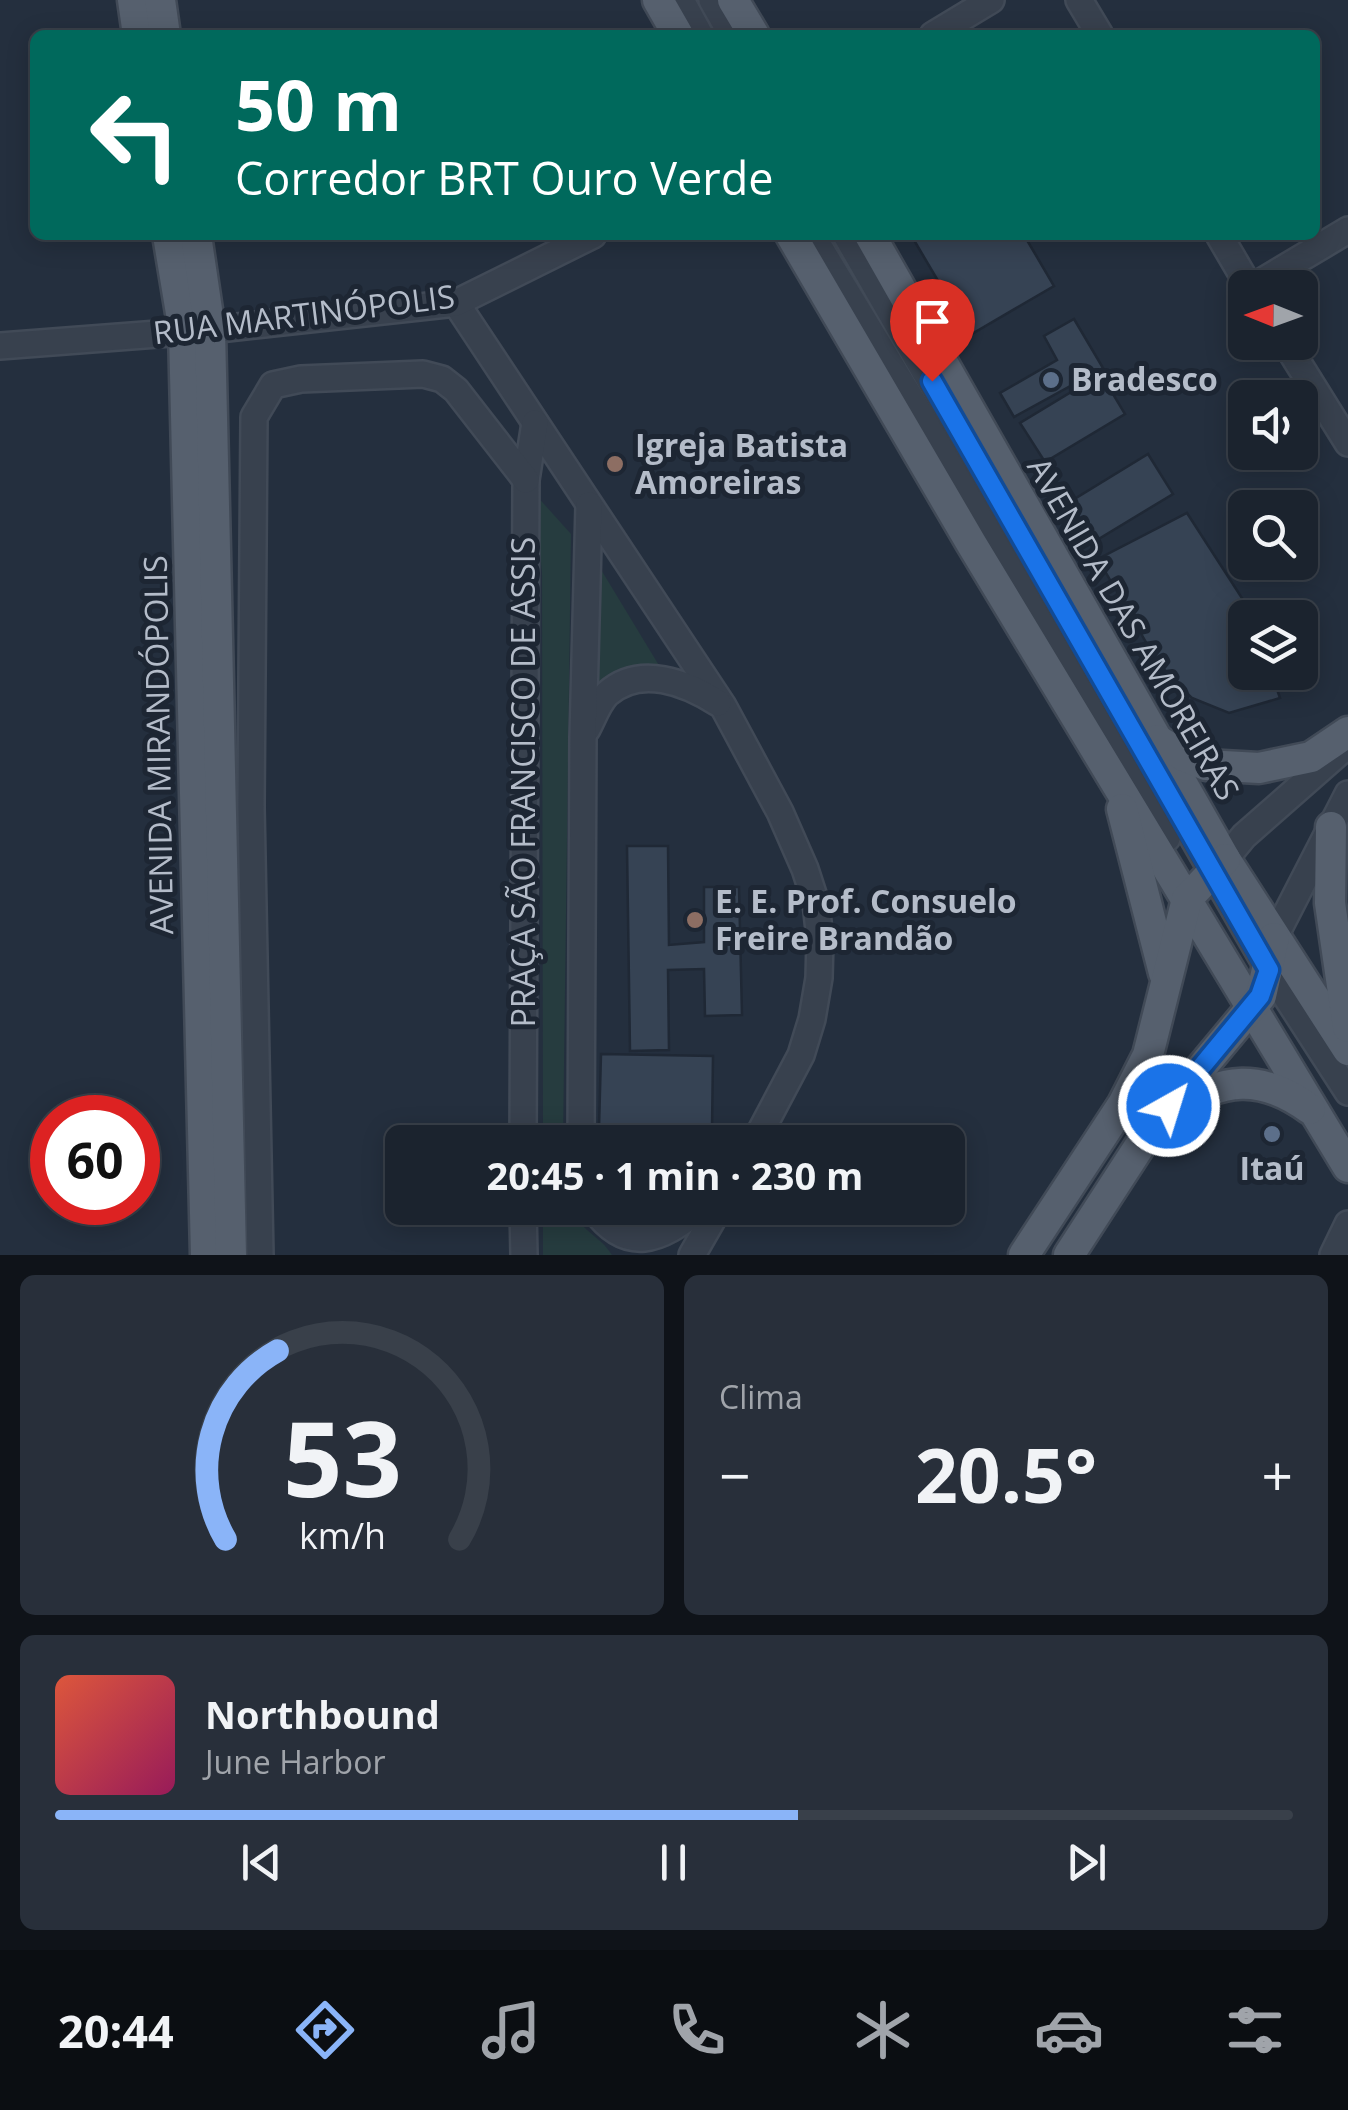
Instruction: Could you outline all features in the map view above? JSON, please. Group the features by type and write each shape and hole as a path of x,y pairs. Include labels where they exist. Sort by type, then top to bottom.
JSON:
{"main road":[{"path":"133,0 137,30"},
{"path":"160,0 164,30"},
{"path":"658,0 675,30"},
{"path":"734,0 751,30"},
{"name":"AVENIDA MIRANDÓPOLIS","path":"170,240 197,330 230,1255"},
{"name":"AVENIDA MIRANDÓPOLIS","path":"196,240 206,1255"},
{"name":"AVENIDA DAS AMOREIRAS","path":"794,240 1112,774 1205,880 1274,938 1348,1050"},
{"name":"AVENIDA DAS AMOREIRAS","path":"873,240 1157,740 1205,880 1261,991 1316,1114 1348,1166"},
{"path":"1157,740 1206,764 1259,768 1310,758 1348,732"},
{"path":"1112,774 1156,932 1165,980"},
{"path":"1332,826 1330,903 1348,1026"},
{"path":"1024,1255 1124,1104 1148,1055 1165,980 1205,880"},
{"path":"1070,1255 1152,1127 1261,991 1274,938"},
{"path":"1152,1127 1218,1085 1277,1090 1291,1095 1316,1114"}],"street":[{"path":"681,0 697,30"},
{"path":"712,0 729,30"},
{"path":"940,30 991,0"},
{"path":"1079,0 1097,30"},
{"path":"1281,270 1348,230"},
{"name":"RUA MARTINÓPOLIS","path":"0,346 456,302 583,240"},
{"path":"815,240 1205,880"},
{"path":"849,240 1205,880"},
{"path":"1222,240 1240,270"},
{"path":"456,302 723,706 780,812 805,869 819,921 819,978 801,1055 764,1125"},
{"path":"1296,360 1348,443"},
{"path":"260,1255 252,807 254,417 273,385 301,379 406,375 442,379 456,390 526,480"},
{"name":"PRAÇA SÃO FRANCISCO DE ASSIS","path":"523,1125 526,480 536,423"},
{"name":"PRAÇA SÃO FRANCISCO DE ASSIS","path":"580,1125 589,505"},
{"name":"PRAÇA SÃO FRANCISCO DE ASSIS","path":"583,738 607,695 631,682 668,680 686,685 723,706"},
{"path":"1205,880 1244,836 1348,744"},
{"path":"1274,938 1348,794"},
{"path":"1261,991 1348,1092"},
{"path":"1261,991 1348,1140"},
{"path":"1333,1255 1348,1224"},
{"path":"523,1225 524,1255"},
{"path":"607,1225 628,1249 661,1237 677,1225"},
{"path":"692,1255 709,1225"}],"green space":[{"path":"535,494 571,534 563,1125 543,1125 542,573"},
{"path":"594,558 663,672 623,672 608,679 594,696"},
{"path":"543,1225 582,1225 612,1255 543,1255"}],"building":[{"path":"823,240 840,240 903,347 891,355"},
{"path":"914,240 1027,240 1054,286 970,335"},
{"name":"Bradesco","path":"1074,319 1103,368 1014,417 1000,393 1057,360 1044,336"},
{"path":"1101,374 1125,414 1045,462 1020,423"},
{"path":"1148,454 1173,494 1092,543 1068,503"},
{"path":"1187,513 1243,600 1228,600 1228,690 1277,690 1280,698 1229,713 1192,698 1158,663 1098,559"},
{"path":"627,846 668,846 669,945 704,942 704,887 739,887 742,1015 705,1016 704,969 668,970 669,1050 630,1051"},
{"path":"601,1054 713,1056 712,1125 599,1125"}],"place":[{"name":"Bradesco","path":"1051,380"},
{"name":"Igreja Batista Amoreiras","path":"615,464"},
{"name":"E. E. Prof. Consuelo Freire Brandão","path":"695,920"},
{"name":"Itaú","path":"1272,1134"}],"route":[{"path":"932,381 1269,970 1260,996 1169,1106"}]}
